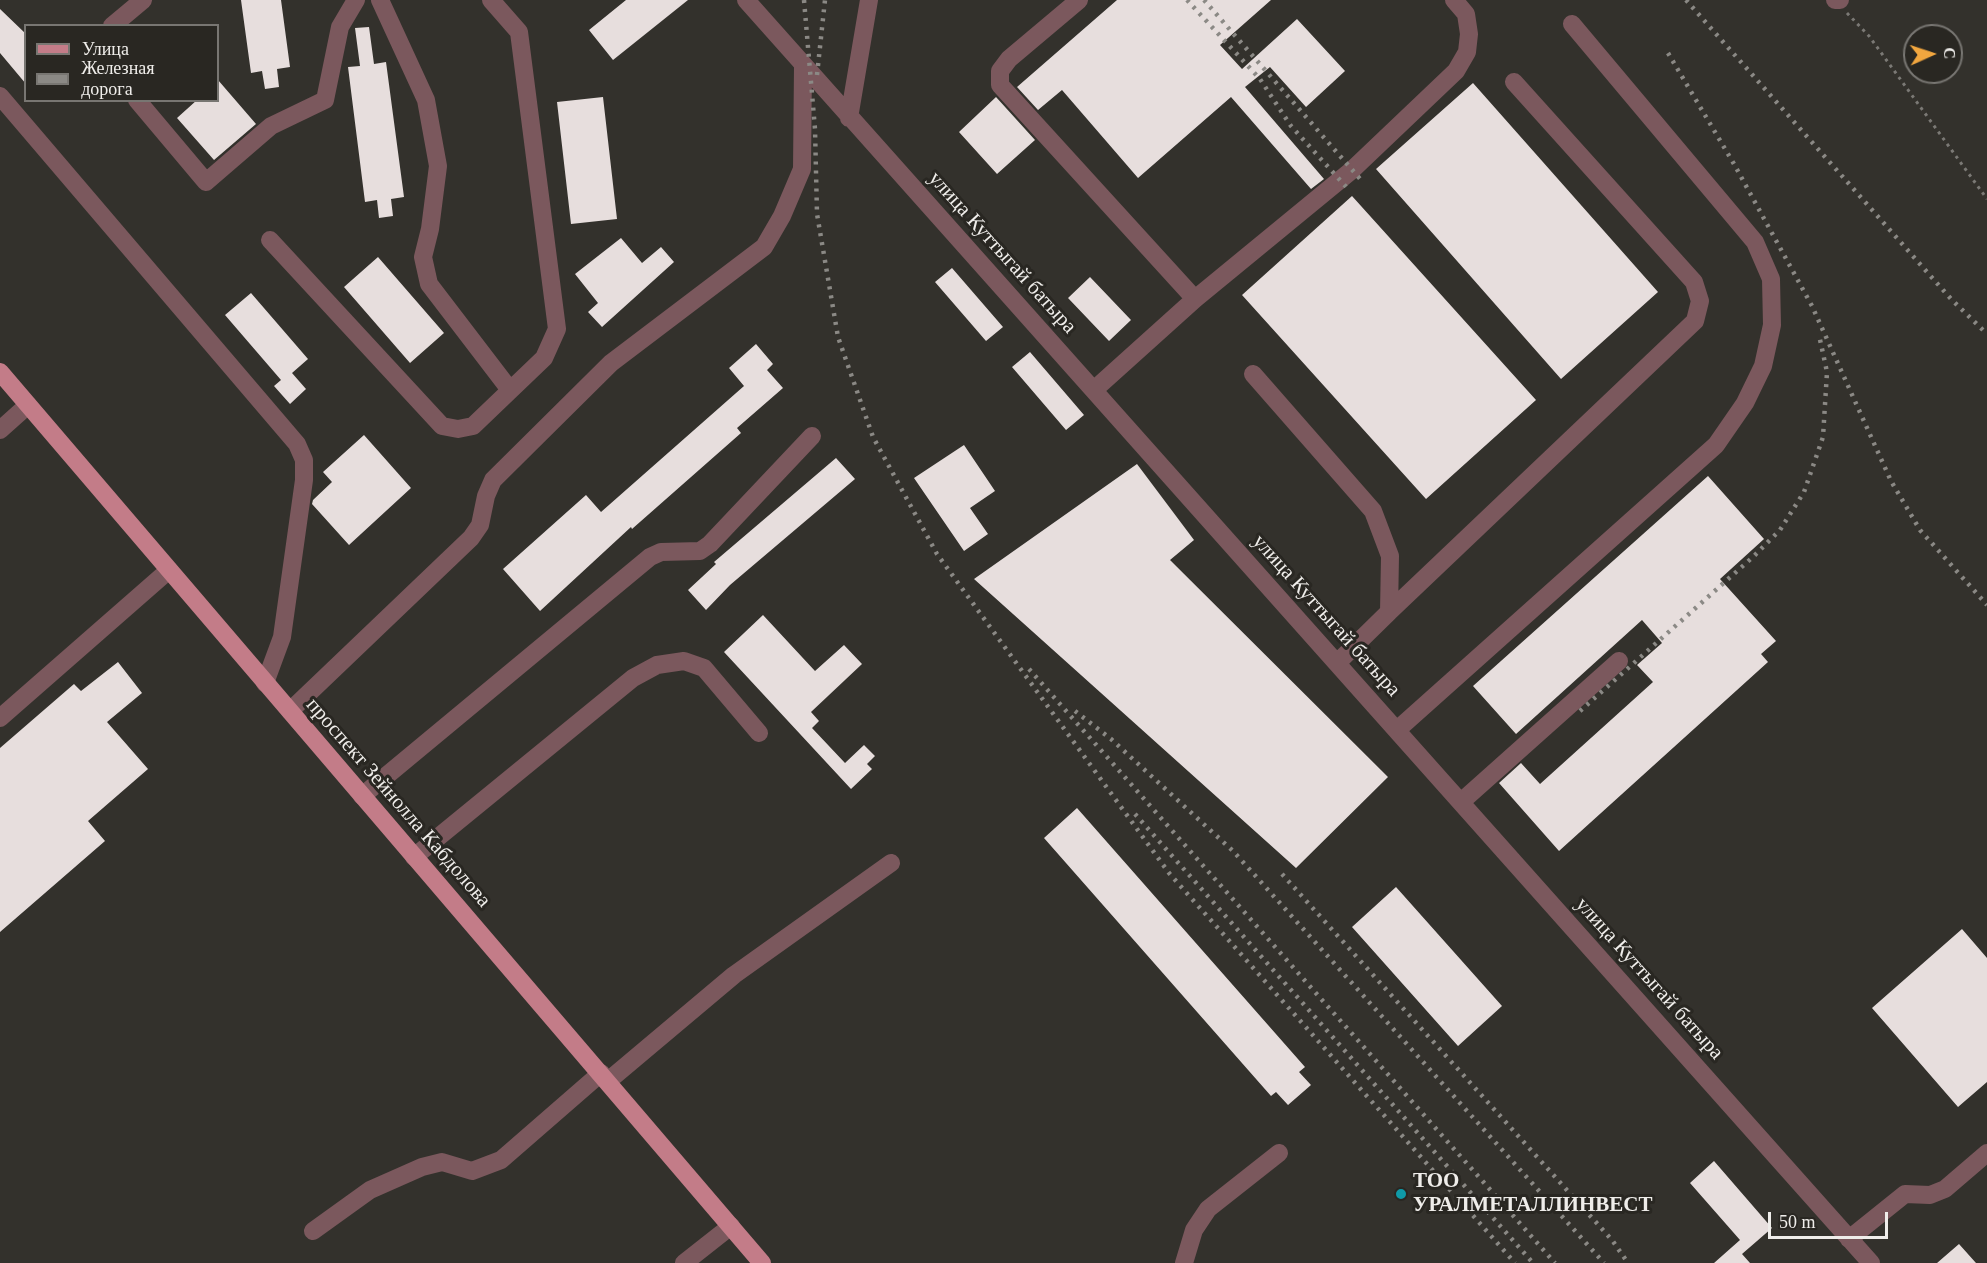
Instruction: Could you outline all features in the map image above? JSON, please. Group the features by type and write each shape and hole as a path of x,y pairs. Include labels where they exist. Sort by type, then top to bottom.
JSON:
{"main road":[{"name":"проспект Зейнолла Кабдолова","path":"0,372 762,1263"}],"street":[{"path":"113,24 143,0"},
{"path":"139,102 206,182 271,126 326,100 340,27 356,0"},
{"path":"380,0 426,100 438,166 430,229 423,256 429,284 510,390"},
{"path":"270,240 442,426 458,429 472,426 544,357 557,329 519,32 491,0"},
{"name":"улица Куттыгай батыра","path":"746,0 849,118 1095,389 1871,1263"},
{"path":"849,118 869,0"},
{"path":"1079,0 1009,59 1000,71 1000,85 1195,299"},
{"path":"1095,389 1195,299 1352,170 1456,71 1467,52 1469,34 1466,14 1454,0"},
{"path":"1397,730 1716,445 1745,403 1763,366 1772,325 1771,279 1755,242 1572,24"},
{"path":"290,711 471,538 480,525 486,496 493,480 611,363 764,247 782,216 802,168 804,66"},
{"path":"1337,663 1695,321 1700,301 1694,282 1514,82"},
{"path":"0,96 297,444 304,460 304,480 282,637 265,682"},
{"path":"1253,374 1373,512 1390,556 1389,612"},
{"path":"0,430 28,405"},
{"path":"362,796 650,557 661,552 700,551 710,544 812,436"},
{"path":"0,718 169,570"},
{"path":"1461,802 1619,661"},
{"path":"414,857 633,678 657,665 684,662 704,668 759,733"},
{"path":"313,1232 370,1190 422,1167 442,1162 472,1171 501,1160 734,975 891,863"},
{"path":"1184,1263 1194,1230 1208,1209 1279,1153"},
{"path":"1850,1239 1905,1194 1930,1195 1945,1189 1987,1153"},
{"path":"684,1263 730,1226"}],"path":[{"path":"1837,0 1869,36 1987,199"}],"building":[{"path":"241,0 281,0 290,67 277,69 279,87 265,89 262,71 251,73"},
{"path":"626,0 688,0 613,60 589,30"},
{"path":"1117,0 1271,0 1220,45 1242,69 1297,19 1345,71 1306,107 1270,67 1245,87 1324,179 1311,189 1231,97 1138,178 1062,90 1038,110 1017,87"},
{"path":"0,9 24,32 24,82 0,53"},
{"path":"369,27 374,64 386,62 404,197 391,199 393,216 379,218 377,200 365,202 348,67 360,66 355,28"},
{"path":"219,81 256,124 214,160 177,118 195,102 219,102"},
{"path":"1473,83 1658,292 1561,379 1376,169"},
{"path":"603,97 617,219 571,224 557,102"},
{"path":"996,97 1035,140 997,174 959,132"},
{"path":"1352,196 1536,400 1426,499 1242,295"},
{"path":"621,238 642,263 661,247 674,262 602,327 588,312 598,303 575,274"},
{"path":"378,257 444,333 410,363 344,287"},
{"path":"952,268 1003,327 986,341 935,282"},
{"path":"1090,277 1131,320 1109,341 1068,298"},
{"path":"251,293 308,359 292,373 306,389 290,404 274,386 281,380 225,315"},
{"path":"756,344 773,364 767,370 783,388 737,428 741,433 632,529 631,527 540,611 503,569 586,495 601,512 744,386 729,368"},
{"path":"1030,352 1084,415 1066,430 1012,367"},
{"path":"364,435 411,488 349,545 312,504 313,500 332,482 323,472"},
{"path":"964,445 995,491 970,508 988,534 964,551 914,478"},
{"path":"836,458 855,479 730,585 706,610 688,590 716,564 714,562"},
{"path":"1137,464 1194,540 1170,560 1388,777 1296,868 974,579"},
{"path":"1708,476 1764,539 1720,579 1776,641 1761,654 1768,662 1559,851 1499,783 1521,763 1540,784 1653,682 1637,665 1662,643 1642,620 1516,734 1473,686"},
{"path":"763,615 815,671 844,645 862,664 811,712 819,721 812,728 845,763 864,745 875,756 867,764 872,769 851,789 724,652"},
{"path":"118,662 142,693 107,722 148,769 88,821 105,841 0,932 0,748 74,684 81,691"},
{"path":"1077,808 1305,1067 1299,1072 1311,1085 1288,1105 1276,1092 1271,1096 1044,838"},
{"path":"1396,887 1502,1006 1458,1046 1352,927"},
{"path":"1962,929 1987,958 1987,1082 1958,1107 1872,1008"},
{"path":"1714,1161 1772,1228 1742,1254 1750,1263 1714,1263 1740,1240 1690,1183"},
{"path":"1959,1244 1976,1263 1937,1263"}],"railway":[{"path":"804,0 815,129 817,214 838,337 873,437 937,554 1169,873 1515,1263"},
{"path":"817,75 825,0"},
{"path":"1187,0 1260,79 1291,126 1349,190"},
{"path":"1204,0 1361,180"},
{"path":"1686,0 1951,299 1987,334"},
{"path":"1668,53 1734,164 1812,306 1891,481 1920,530 1987,605"},
{"path":"1580,711 1754,556 1780,530 1804,492 1823,437 1827,372 1819,335"},
{"path":"1029,669 1555,1263"},
{"path":"1075,711 1111,739 1233,851 1604,1263"},
{"path":"1135,814 1533,1263"},
{"path":"1282,874 1612,1240 1628,1263"}],"place":[{"name":"ТОО УРАЛМЕТАЛЛИНВЕСТ","path":"1401,1194"}]}
